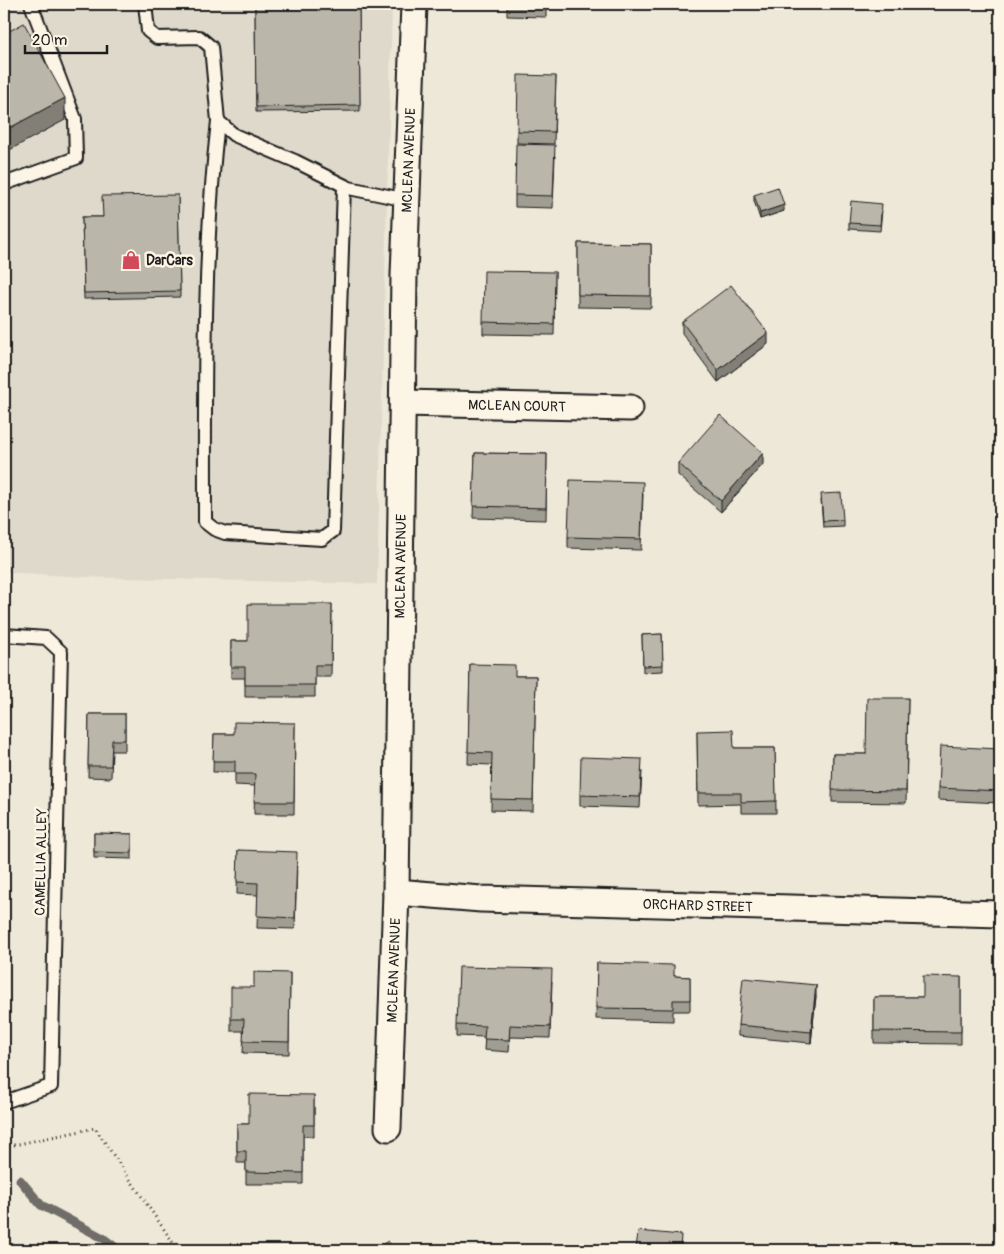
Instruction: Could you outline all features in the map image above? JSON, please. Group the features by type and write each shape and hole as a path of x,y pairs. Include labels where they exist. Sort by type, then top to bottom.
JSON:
{"street":[{"name":"MCLEAN AVENUE","path":"388,1128 396,892 407,200 414,4"},
{"name":"MCLEAN COURT","path":"403,403 630,408"},
{"name":"ORCHARD STREET","path":"396,892 481,899 1000,914"}],"lane":[{"path":"4,184 76,158 75,119 31,4"},
{"path":"145,4 148,31 157,38 198,37 211,47 218,121 210,191 205,380 205,522 214,529 226,532 322,539 333,531 343,274 344,186"},
{"path":"218,121 234,134 295,161 344,186 407,200"},
{"name":"CAMELLIA ALLEY","path":"4,635 46,638 60,652 51,1086 4,1102"}],"path":[{"path":"4,1147 95,1128 178,1250"}],"shaded area":[{"path":"4,4 392,4 377,584 84,577 4,572"}],"building":[{"path":"255,4 359,4 360,105 256,107"},
{"path":"546,4 546,5 507,5"},
{"path":"24,23 65,98 4,131 4,34"},
{"path":"997,29 1000,29 1000,63 997,63"},
{"path":"518,75 556,76 554,132 517,131"},
{"path":"516,144 555,145 553,196 515,195"},
{"path":"778,187 784,205 760,213 754,195"},
{"name":"DarCars","path":"178,195 180,291 84,293 82,217 103,217 102,196"},
{"path":"851,201 882,204 880,225 849,223"},
{"path":"578,243 651,244 651,296 578,295"},
{"path":"484,271 555,272 554,324 483,322"},
{"path":"731,285 768,333 718,370 682,322"},
{"path":"720,415 763,453 721,501 678,463"},
{"path":"475,453 547,454 546,508 473,506"},
{"path":"570,480 643,482 641,539 568,537"},
{"path":"841,493 843,520 823,521 821,494"},
{"path":"248,604 332,604 331,665 315,665 315,685 245,685 245,667 231,667 231,641 248,641"},
{"path":"662,634 663,665 643,666 642,635"},
{"path":"470,664 515,665 515,676 536,676 533,800 491,799 492,753 468,752"},
{"path":"867,698 908,698 906,791 832,790 833,754 866,754"},
{"path":"89,714 125,714 125,740 112,740 111,766 88,766"},
{"path":"234,722 295,723 294,802 254,802 255,774 235,774 235,761 213,761 214,734 234,734"},
{"path":"733,730 734,748 775,748 776,801 741,802 741,793 698,793 697,731"},
{"path":"940,746 1000,749 1000,791 938,788"},
{"path":"581,757 642,759 640,797 580,795"},
{"path":"94,833 132,834 132,853 94,852"},
{"path":"238,850 297,852 295,918 257,916 258,883 237,882"},
{"path":"597,963 674,965 674,976 690,977 690,1000 673,1000 673,1009 596,1008"},
{"path":"459,967 552,969 550,1027 510,1025 509,1040 484,1039 485,1026 457,1025"},
{"path":"254,972 290,973 289,1042 243,1041 244,1019 231,1019 231,987 254,987"},
{"path":"923,976 961,977 961,1032 874,1031 874,997 923,997"},
{"path":"743,978 816,985 811,1032 738,1025"},
{"path":"249,1094 314,1095 314,1125 303,1125 303,1173 246,1172 246,1151 237,1151 237,1124 249,1124"},
{"path":"638,1231 681,1235 680,1250 636,1250"},
{"path":"388,1241 394,1250 373,1250"},
{"path":"457,1245 460,1250 448,1250"}],"waterway":[{"path":"20,1180 41,1205 103,1238 119,1250"}],"place":[{"name":"DarCars","path":"131,260"}]}
